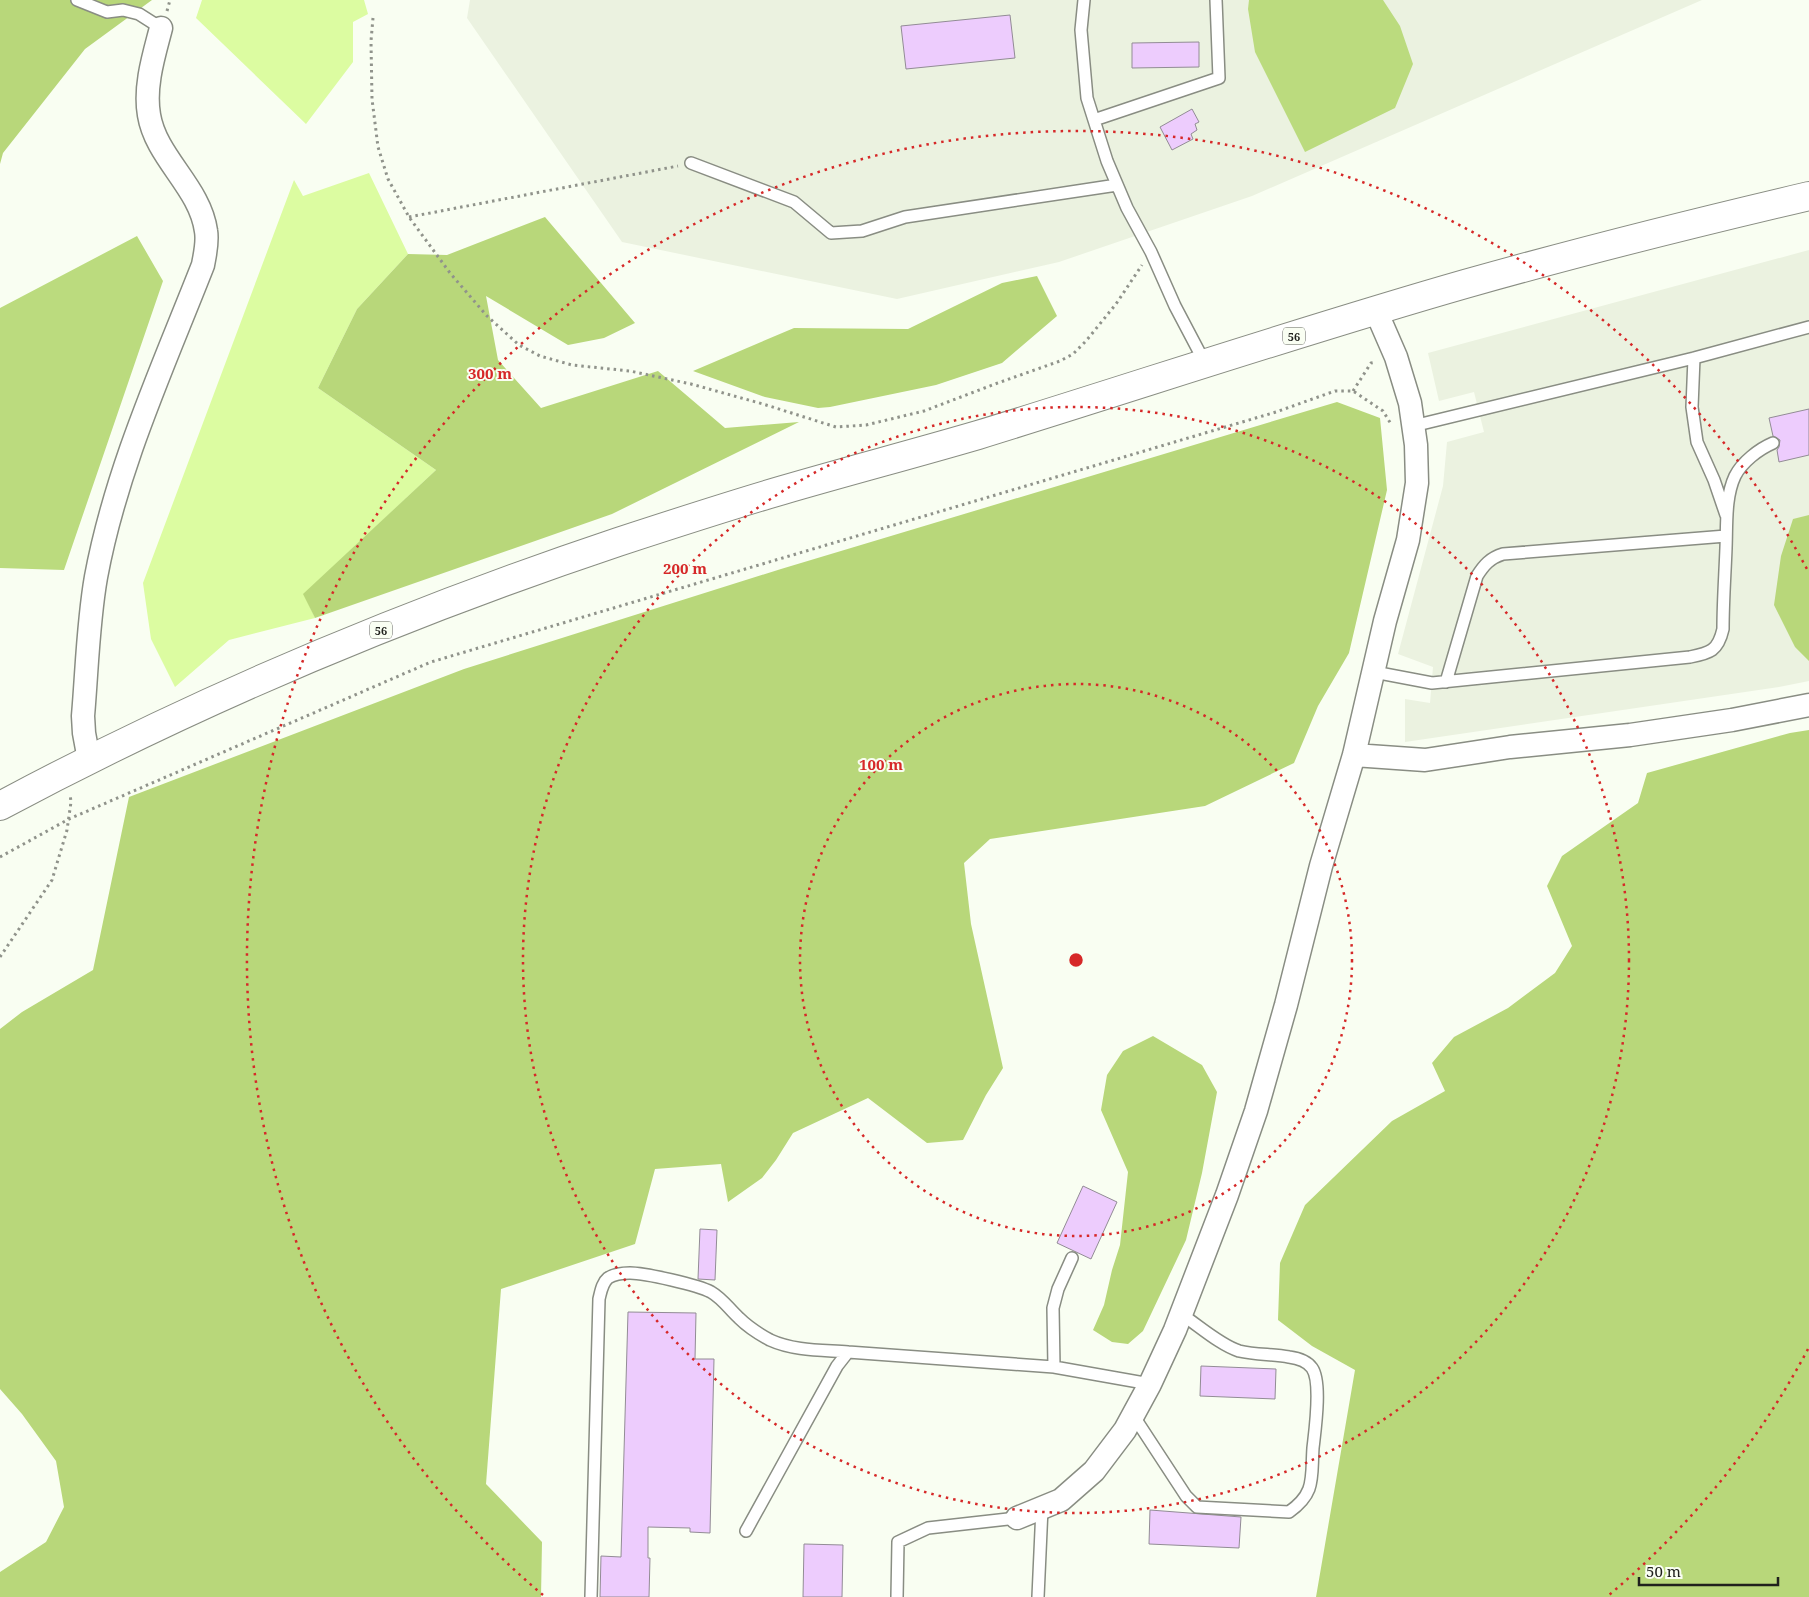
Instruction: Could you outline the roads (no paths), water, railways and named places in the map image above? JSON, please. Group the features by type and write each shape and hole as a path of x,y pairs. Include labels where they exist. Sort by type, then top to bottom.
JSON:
{"highway":[{"name":"56","path":"0,806 77,765 307,659 428,611 619,542 782,490 976,435 1464,284 1617,243 1809,196"}],"street":[{"path":"77,765 84,733 83,716 96,578 107,528 149,401 203,265 206,246 206,231 202,214 155,134 149,115 148,95 152,64 161,28"},
{"path":"1018,1518 1061,1500 1094,1471 1125,1430 1150,1384 1181,1314 1256,1111 1286,1006 1321,866 1354,755 1385,621 1408,540 1416,483 1416,445 1403,429 1410,403 1396,356 1376,311"},
{"path":"1354,755 1386,759 1425,760 1510,747 1630,735 1732,720 1809,704"}],"lane":[{"path":"77,0 107,12 123,10 139,14 161,28"},
{"path":"1084,0 1081,30 1088,98 1107,161 1127,208 1151,252 1175,306 1205,363"},
{"path":"1094,120 1219,78 1216,0"},
{"path":"690,163 794,202 831,233 862,231 905,217 1117,185"},
{"path":"1403,429 1809,328"},
{"path":"1694,358 1692,407 1697,442 1714,480 1727,519"},
{"path":"1374,672 1432,683 1690,657 1709,653 1721,640 1723,629 1726,536 1730,490 1736,474 1742,466 1772,443"},
{"path":"1446,682 1477,576 1483,566 1493,558 1503,554 1726,536"},
{"path":"1054,1367 1053,1308 1058,1289 1072,1258"},
{"path":"591,1597 599,1299 606,1280 614,1275 631,1273 664,1279 710,1292 725,1302 738,1318 754,1331 771,1340 792,1347 1054,1367 1150,1384"},
{"path":"1133,1416 1186,1496 1197,1507 1289,1512 1300,1504 1310,1489 1317,1396 1316,1375 1312,1367 1304,1361 1289,1357 1255,1354 1238,1350 1181,1314"},
{"path":"746,1531 837,1366 848,1352"},
{"path":"1038,1597 1042,1508"},
{"path":"897,1597 898,1542 928,1528 1018,1518"}]}
